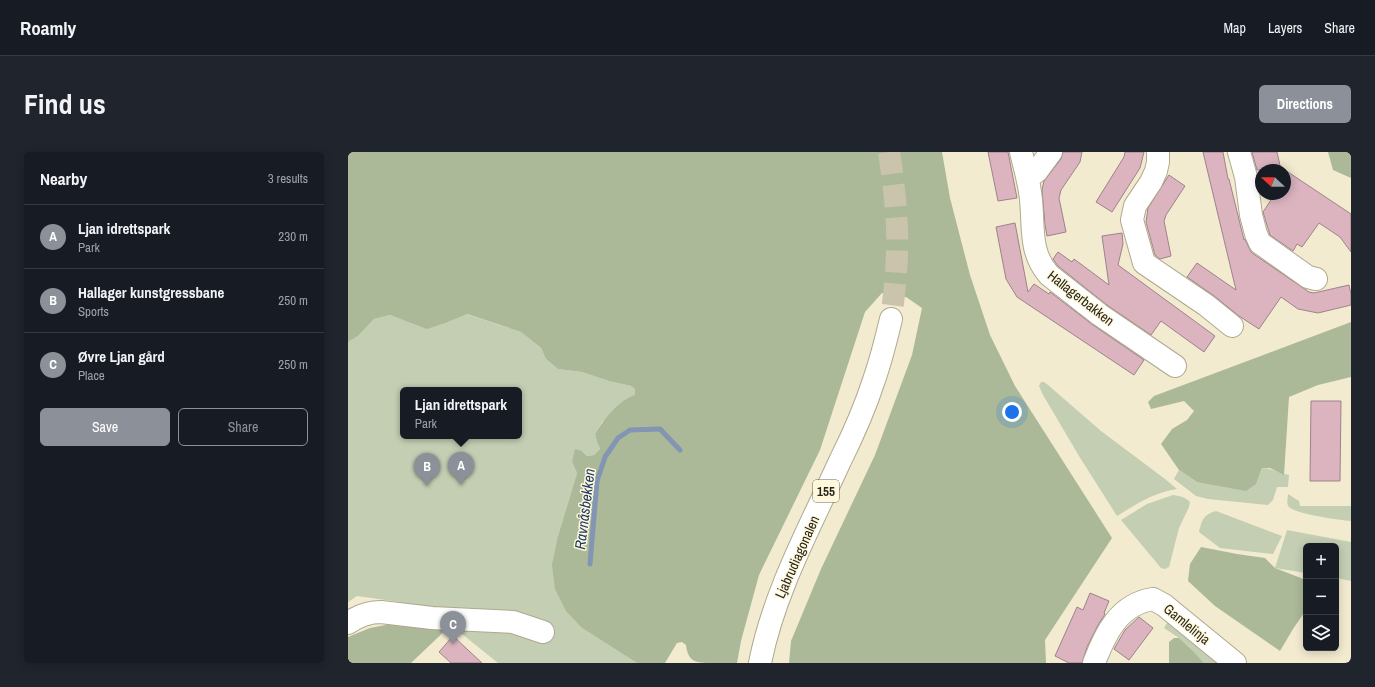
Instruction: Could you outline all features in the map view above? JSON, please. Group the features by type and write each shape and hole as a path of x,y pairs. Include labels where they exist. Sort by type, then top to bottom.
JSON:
{"main road":[{"name":"Hallagerbakken","path":"1021,152 1028,178 1034,244 1042,268 1100,315 1175,366"},
{"path":"1028,178 1037,171 1051,152"},
{"path":"1158,152 1156,171 1133,213 1133,226 1142,259 1144,263 1206,305 1232,326"},
{"path":"1239,152 1248,188 1251,216 1260,243 1308,277 1316,279"},
{"name":"Ljabrudiagonalen","path":"760,663 766,634 777,600 806,533 841,460 874,380 891,319"},
{"name":"Gamlelinja","path":"1094,663 1110,628 1121,614 1134,604 1153,599 1164,604 1235,663"},
{"path":"348,622 364,614 372,612 432,618 512,622 543,632"}],"green space":[{"path":"348,152 942,152 950,198 970,275 990,335 1015,386 1112,538 1045,640 1046,663 789,663 791,641 821,569 875,455 912,355 922,308 906,297 882,293 865,312 820,450 759,575 741,641 737,663 697,662 691,658 687,651 686,645 682,642 677,643 665,663 637,663 582,628 566,611 555,589 552,565 558,536 577,473 572,462 575,449 582,451 587,456 594,455 600,449 595,434 617,406 635,395 635,389 631,386 609,381 582,372 558,369 546,359 541,348 521,332 467,314 427,329 390,315 374,319 358,336 348,342"},
{"path":"1328,152 1351,152 1351,178 1333,170"},
{"path":"466,314 521,332 541,348 546,359 558,369 582,372 609,381 631,386 635,389 635,395 602,422 595,434 600,449 594,455 587,456 582,451 572,462 577,473 558,536 582,628 637,663 498,663 451,625 400,602 357,596 348,602 348,342 358,336 374,319 390,315 404,320 448,322"},
{"path":"1351,322 1351,377 1318,385 1289,397 1284,475 1270,468 1262,468 1256,484 1246,491 1197,482 1179,470 1161,444 1172,429 1187,420 1194,411 1184,401 1151,409 1148,402 1154,396"},
{"path":"1041,382 1048,385 1101,431 1177,489 1153,496 1117,516 1043,395 1039,386"},
{"path":"1262,468 1289,475 1288,487 1277,487 1273,500 1268,505 1208,499 1196,496 1174,479 1179,470 1197,482 1256,484"},
{"path":"1288,494 1299,501 1300,506 1351,506 1351,521 1318,516 1293,510 1289,507 1287,501"},
{"path":"1173,495 1182,497 1190,502 1179,528 1169,567 1165,569 1161,568 1121,520 1147,504"},
{"path":"1216,511 1282,536 1273,554 1220,548 1199,532 1204,518 1208,514"},
{"path":"1287,530 1351,542 1351,581 1339,579 1339,543 1303,543 1303,573 1275,568"},
{"path":"1201,547 1265,558 1275,568 1303,579 1303,614 1280,651 1215,606 1188,581 1190,564"},
{"path":"1170,618 1228,663 1204,663 1179,638 1164,628"},
{"path":"396,623 451,625 411,663 348,663 348,637 370,628"},
{"path":"1174,638 1179,638 1204,663 1169,663 1169,642"}],"building":[{"path":"988,152 1008,152 1017,198 998,201"},
{"path":"1063,152 1082,152 1080,162 1061,190 1059,198 1066,232 1047,236 1042,190 1044,181 1061,159"},
{"path":"1125,152 1144,152 1140,168 1112,212 1096,202 1124,157"},
{"path":"1203,152 1223,152 1228,179 1244,240 1245,239 1252,253 1309,292 1314,293 1349,285 1351,305 1318,313 1298,309 1281,297 1259,329 1187,277 1197,263 1236,290"},
{"path":"1252,152 1277,152 1280,164 1255,164"},
{"path":"1291,174 1351,214 1351,252 1340,237 1319,223 1302,247 1297,244 1293,251 1270,235 1263,212 1271,200 1291,200"},
{"path":"1169,175 1185,186 1166,215 1164,221 1171,256 1160,259 1155,255 1146,222 1148,208"},
{"path":"1015,223 1028,292 1034,284 1049,294 1050,292 1093,325 1144,360 1134,375 1017,297 1006,279 996,227"},
{"path":"1122,233 1123,244 1118,265 1215,336 1204,352 1161,321 1151,335 1107,305 1058,266 1053,259 1058,252 1072,262 1074,259 1109,285 1102,236"},
{"path":"1311,401 1341,401 1340,481 1310,481"},
{"path":"1090,593 1109,601 1104,613 1105,614 1087,647 1082,663 1069,663 1055,656 1077,607 1083,610"},
{"path":"1139,617 1153,628 1129,660 1114,649 1125,630"},
{"path":"453,636 482,663 451,663 439,652"}],"waterway":[{"name":"Ravnåsbekken","path":"590,564 597,481 605,457 618,438 630,430 660,429 680,450"}],"tunnel":[{"path":"889,152 897,219 896,274 891,319"}],"place":[{"name":"Ljan idrettspark","path":"461,485"},
{"name":"Hallager kunstgressbane","path":"427,486"},
{"name":"Øvre Ljan gård","path":"453,644"}]}
